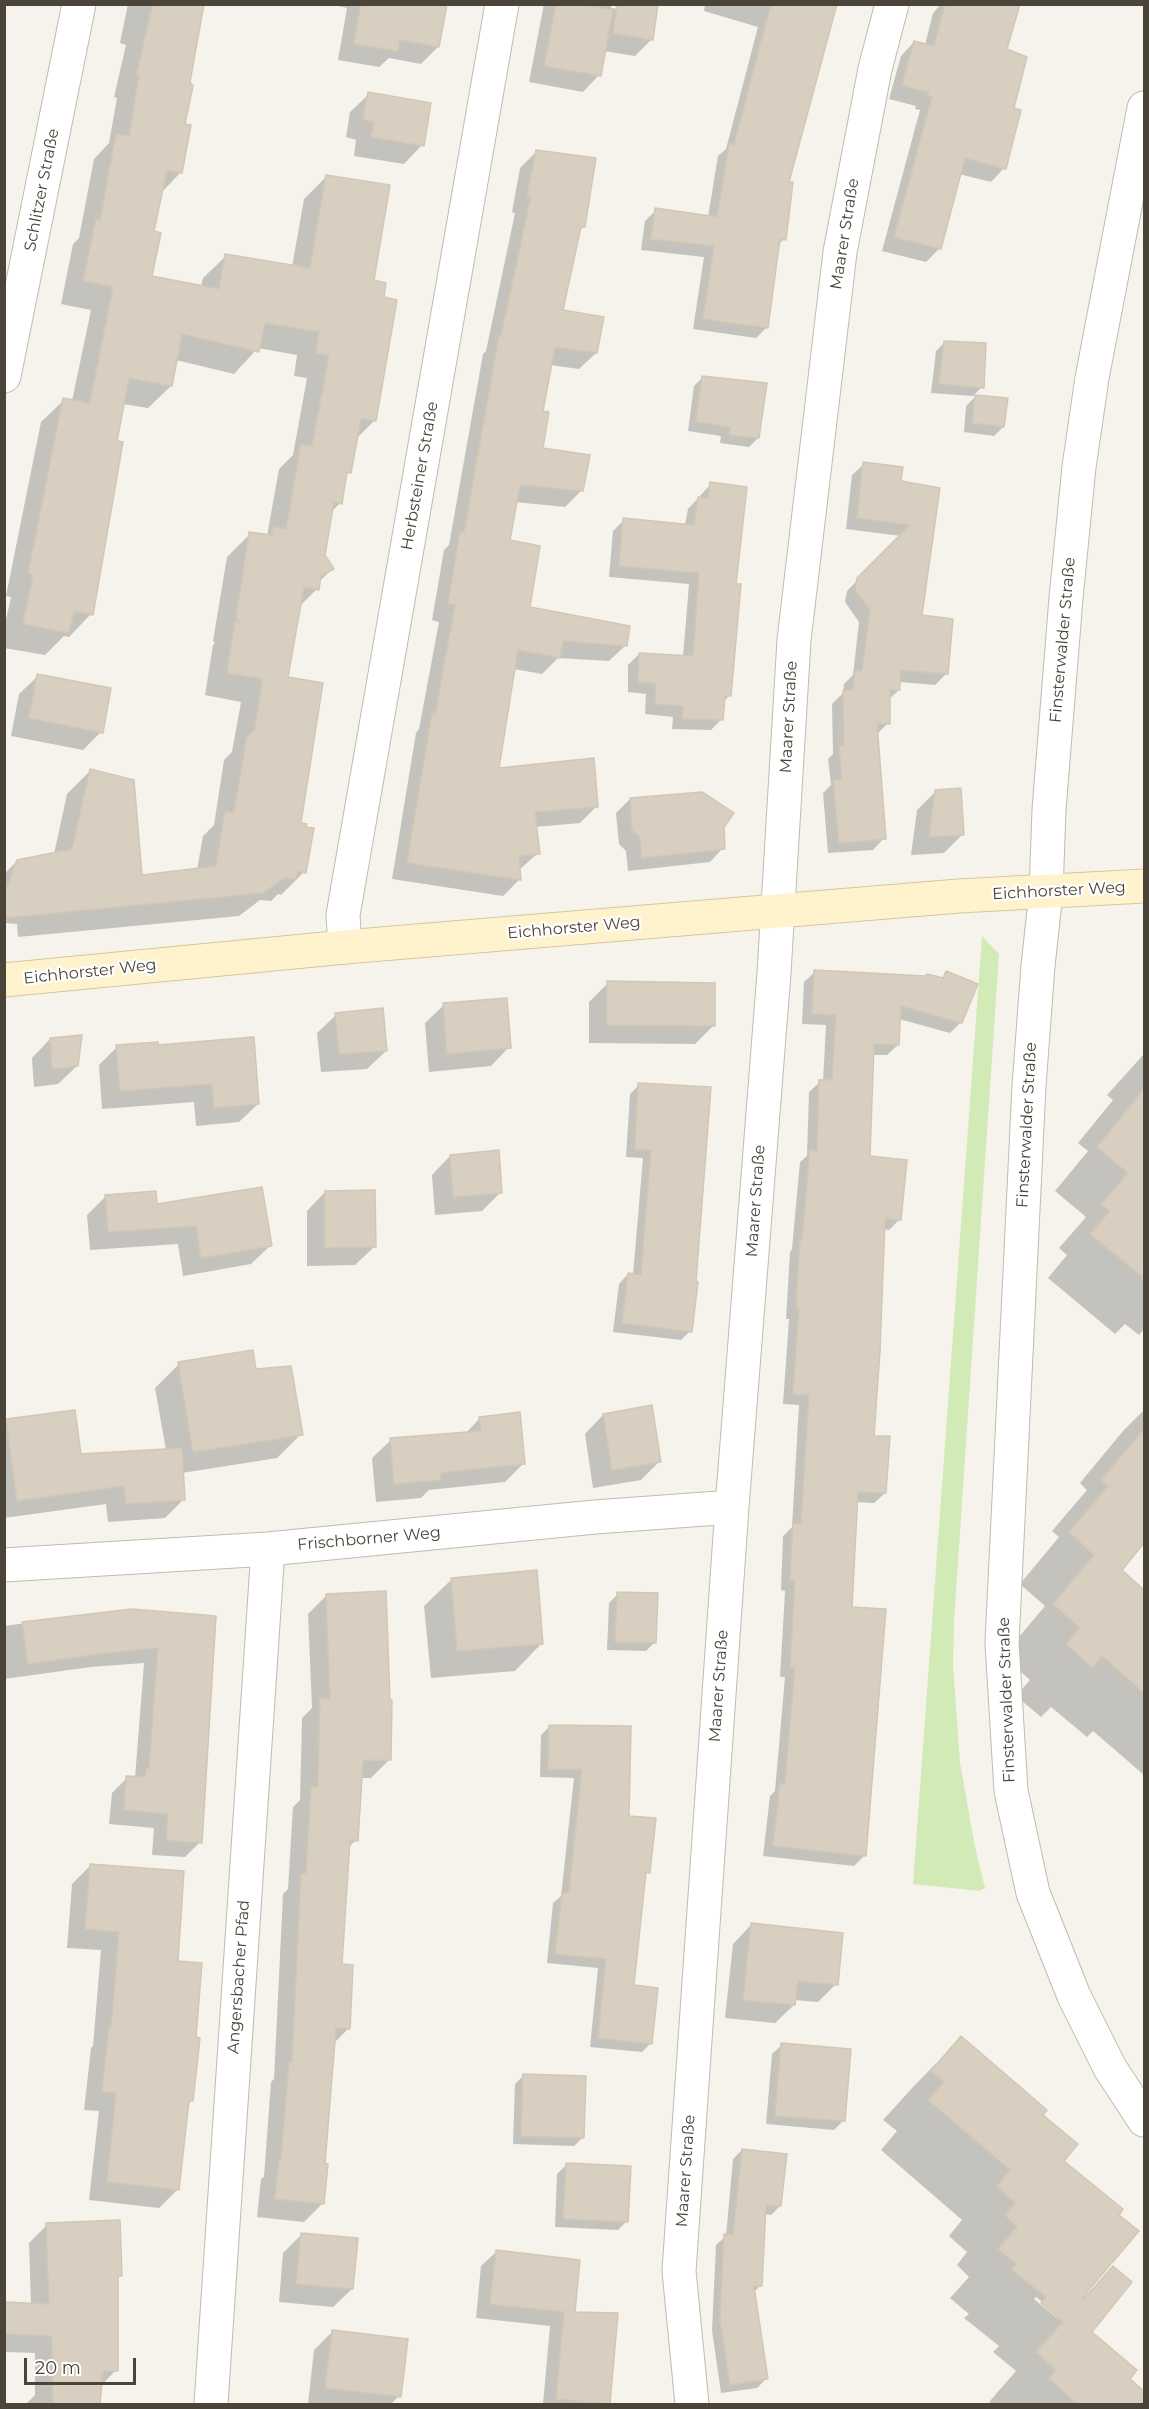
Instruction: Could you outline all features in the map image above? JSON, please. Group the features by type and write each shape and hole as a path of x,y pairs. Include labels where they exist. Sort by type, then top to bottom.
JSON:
{"main road":[{"name":"Eichhorster Weg","path":"4,980 345,947 777,911 959,896 1144,886"}],"street":[{"name":"Schlitzer Straße","path":"4,376 80,4"},
{"name":"Herbsteiner Straße","path":"345,947 343,915 502,4"},
{"name":"Maarer Straße","path":"692,2404 680,2271 732,1507 777,911 794,640 840,252 875,69 892,4"},
{"name":"Finsterwalder Straße","path":"1144,108 1106,300 1079,466 1052,765 1046,892 1029,1086 1002,1642 1011,1791 1033,1893 1074,1996 1110,2068 1144,2120"},
{"name":"Frischborner Weg","path":"4,1566 267,1548 595,1517 732,1507"},
{"name":"Angersbacher Pfad","path":"211,2404 267,1548"}],"green space":[{"path":"982,936 999,954 954,1621 953,1665 960,1763 985,1888 979,1891 913,1884"}],"building":[{"path":"153,4 204,4 190,82 193,86 185,124 191,125 182,173 167,170 154,231 161,233 152,276 219,289 225,254 310,268 326,175 390,185 374,280 386,283 384,297 397,300 376,421 361,419 351,473 347,472 342,504 334,502 325,555 334,569 321,576 319,590 304,587 288,677 323,683 301,823 307,824 305,827 314,828 306,873 298,871 296,879 284,878 263,893 4,918 4,895 17,860 72,849 90,769 134,780 142,875 216,866 225,811 234,813 247,736 254,731 263,679 227,673 235,621 240,622 236,618 249,532 272,535 273,527 286,529 301,444 312,446 329,356 316,353 319,332 265,323 259,352 182,334 172,386 129,378 117,441 123,442 93,615 74,611 69,633 23,624 33,575 28,574 63,398 90,403 113,287 83,281 96,219 100,220 116,134 129,136 139,75 136,75"},
{"path":"361,4 447,4 439,47 400,40 398,51 354,44"},
{"path":"556,4 580,4 613,10 601,76 544,66"},
{"path":"617,4 658,4 653,40 613,33"},
{"path":"771,4 837,4 789,182 793,182 786,240 780,239 768,328 703,319 714,246 651,239 655,208 717,217 729,144 734,145"},
{"path":"945,4 1020,4 1007,49 1027,57 1014,108 1021,110 1006,169 965,158 941,249 894,237 932,97 927,96 929,93 902,85 914,41 934,46"},
{"path":"368,92 431,103 424,146 371,137 374,122 363,119"},
{"path":"536,150 596,158 585,227 581,227 563,310 604,317 597,353 555,347 543,411 549,412 543,448 590,455 583,491 520,485 510,540 540,546 530,607 630,626 627,646 563,641 560,658 518,650 499,768 594,758 598,807 535,812 540,854 519,856 521,880 407,863 432,714 435,715 455,605 448,604 460,532 464,533 499,336 501,336 531,196 527,196"},
{"path":"944,341 986,343 984,388 939,384"},
{"path":"702,376 767,383 759,438 729,435 730,427 696,422"},
{"path":"975,395 1008,398 1004,427 972,423"},
{"path":"863,462 903,467 901,481 940,488 922,615 953,619 948,674 900,670 900,690 890,690 890,724 877,723 886,839 839,843 833,780 842,779 839,746 844,746 843,691 853,690 855,671 862,671 870,610 855,590 857,578 910,525 857,518"},
{"path":"710,482 747,487 736,584 741,584 731,696 725,696 723,720 682,719 683,706 655,704 656,683 638,682 639,653 693,656 699,573 619,566 623,518 694,525 698,497 708,498"},
{"path":"37,674 111,688 103,733 29,718"},
{"path":"961,788 964,835 929,837 935,790"},
{"path":"702,792 734,813 724,827 725,849 642,858 640,837 632,830 630,798"},
{"path":"814,970 926,976 927,974 943,978 946,971 978,984 962,1023 901,1006 899,1045 874,1044 870,1156 907,1160 901,1220 885,1219 874,1436 890,1436 886,1493 858,1492 852,1607 886,1609 866,1856 773,1846 780,1784 785,1785 795,1667 790,1667 795,1581 790,1580 793,1524 801,1524 809,1395 793,1394 799,1309 796,1309 800,1240 802,1240 810,1150 817,1151 819,1080 832,1080 836,1015 812,1014"},
{"path":"607,981 715,983 715,1026 607,1025"},
{"path":"507,998 511,1048 447,1054 443,1003"},
{"path":"383,1008 387,1051 339,1054 335,1013"},
{"path":"82,1035 78,1066 52,1069 50,1038"},
{"path":"254,1037 259,1104 214,1108 212,1084 120,1091 116,1045 158,1042 158,1045"},
{"path":"638,1083 711,1087 696,1281 698,1282 692,1332 622,1323 628,1273 641,1275 651,1150 635,1149"},
{"path":"1144,1089 1144,1278 1090,1234 1110,1211 1101,1204 1128,1173 1097,1147"},
{"path":"499,1150 502,1193 453,1197 450,1155"},
{"path":"262,1187 272,1246 201,1258 196,1226 108,1232 105,1195 156,1191 157,1204"},
{"path":"375,1190 376,1247 325,1248 325,1191"},
{"path":"253,1350 256,1369 291,1366 303,1435 193,1452 178,1362"},
{"path":"652,1405 661,1462 612,1470 603,1414"},
{"path":"75,1410 81,1454 182,1448 185,1500 126,1504 124,1486 17,1501 6,1419"},
{"path":"520,1412 525,1464 440,1473 441,1480 394,1484 390,1438 481,1431 479,1417"},
{"path":"1144,1429 1144,1543 1122,1570 1144,1590 1144,1693 1102,1656 1092,1668 1066,1644 1080,1628 1053,1604 1094,1555 1069,1532 1108,1486 1101,1480"},
{"path":"537,1570 543,1644 457,1651 451,1578"},
{"path":"386,1591 390,1700 392,1700 391,1760 363,1760 358,1841 350,1840 342,1964 353,1965 350,2029 336,2028 324,2204 275,2199 279,2159 281,2160 289,2062 292,2062 301,1874 306,1874 311,1787 318,1787 320,1698 330,1699 326,1594"},
{"path":"617,1592 658,1593 656,1643 615,1642"},
{"path":"132,1609 216,1616 202,1843 166,1840 168,1814 124,1810 126,1776 145,1777 146,1768 149,1768 158,1648 28,1664 22,1622"},
{"path":"549,1725 631,1726 629,1816 656,1818 650,1873 646,1872 634,1985 658,1988 652,2044 598,2038 606,1959 555,1954 562,1893 569,1893 582,1769 548,1769"},
{"path":"90,1864 184,1871 178,1961 202,1963 196,2037 200,2038 193,2101 189,2101 179,2190 107,2182 116,2093 102,2092 109,2028 111,2028 119,1932 85,1929"},
{"path":"751,1923 843,1933 838,1985 798,1981 795,2005 743,2000"},
{"path":"961,2036 1047,2110 1043,2115 1078,2144 1064,2161 1123,2209 1119,2215 1139,2231 1082,2298 1084,2299 1113,2266 1132,2282 1092,2332 1137,2370 1130,2379 1144,2391 1144,2404 1077,2404 1049,2378 1056,2370 1036,2352 1063,2322 1041,2303 1046,2297 1011,2269 1016,2264 998,2249 1017,2227 1005,2215 1015,2203 997,2186 1010,2170 928,2100 944,2082 931,2071"},
{"path":"781,2043 851,2049 845,2121 775,2116"},
{"path":"523,2074 586,2076 584,2138 521,2136"},
{"path":"742,2149 787,2154 781,2206 766,2205 762,2286 754,2286 768,2379 730,2385 720,2320 724,2234 733,2235"},
{"path":"566,2163 631,2166 628,2222 563,2219"},
{"path":"120,2220 122,2276 118,2276 118,2371 103,2371 100,2404 53,2404 52,2336 4,2334 4,2302 49,2304 46,2223"},
{"path":"301,2233 358,2238 353,2289 296,2284"},
{"path":"496,2250 580,2260 575,2312 618,2313 610,2404 556,2399 564,2312 490,2304"},
{"path":"332,2330 408,2339 401,2397 325,2388"}]}
